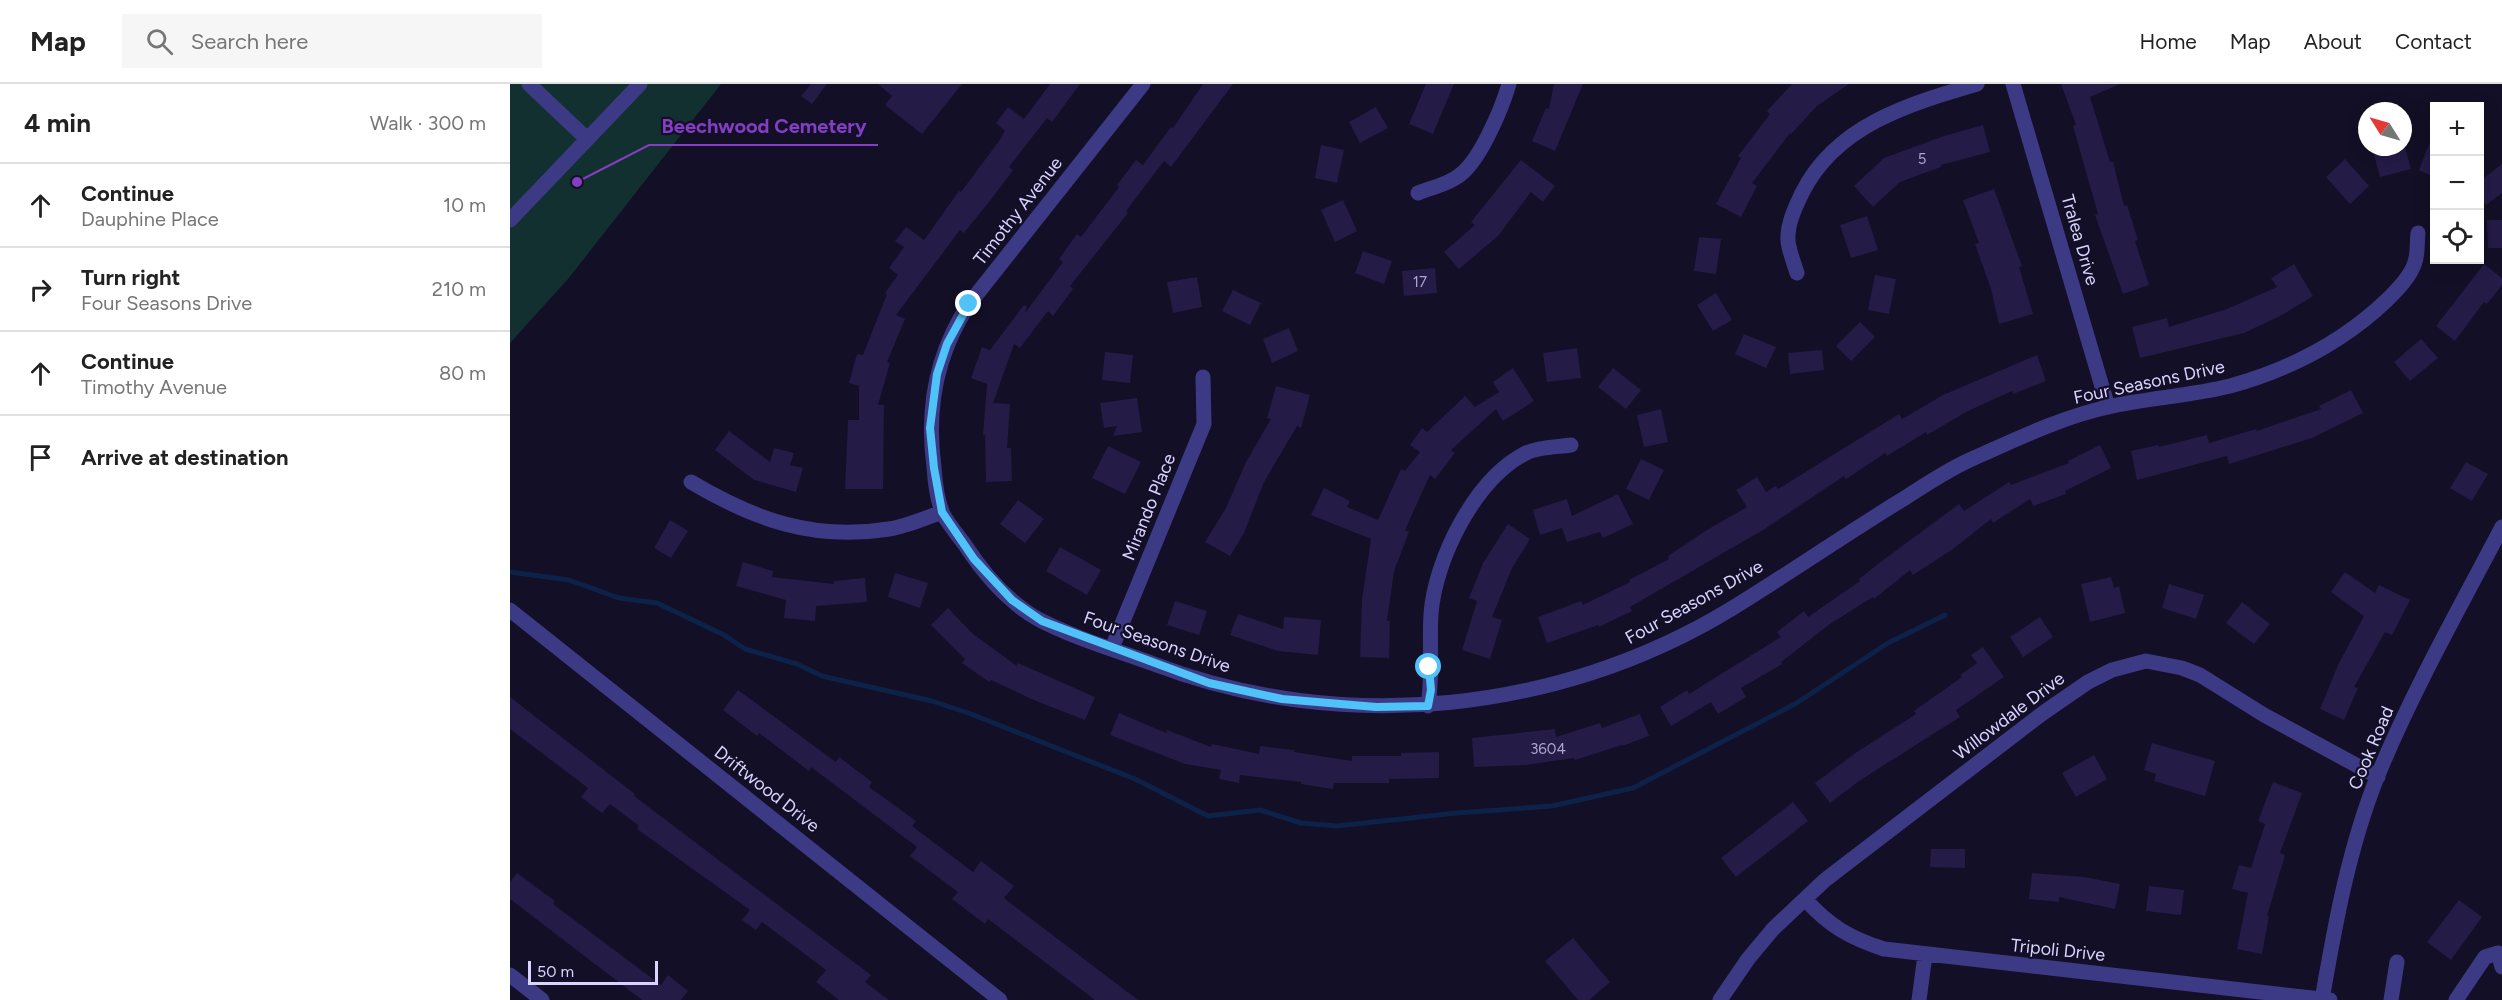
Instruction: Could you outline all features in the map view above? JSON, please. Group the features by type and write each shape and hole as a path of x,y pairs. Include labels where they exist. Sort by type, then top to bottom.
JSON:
{"street":[{"path":"529,84 587,140"},
{"path":"510,220 640,84"},
{"name":"Timothy Avenue","path":"942,512 937,491 930,428 937,374 947,344 969,304 1143,84"},
{"path":"1418,193 1458,177 1470,164 1489,133 1509,84"},
{"path":"1797,273 1788,242 1793,215 1807,183 1836,148 1876,119 1907,105 1977,84"},
{"name":"Tralea Drive","path":"2013,84 2108,407"},
{"name":"Four Seasons Drive","path":"942,512 974,559 1012,600 1042,621 1209,683 1256,694 1376,707 1428,706 1514,693 1583,676 1634,659 1725,612 1966,461 2071,418 2108,407 2231,386 2300,361 2368,317 2393,294 2415,262 2418,233"},
{"name":"Mirando Place","path":"1112,648 1204,424 1203,377"},
{"path":"1428,706 1431,690 1431,612 1446,552 1459,525 1486,486 1527,452 1571,445"},
{"path":"691,482 750,514 810,531 848,532 891,529 942,512"},
{"name":"Cook Road","path":"2322,1000 2339,908 2378,777 2428,668 2502,527"},
{"name":"Driftwood Drive","path":"510,610 1000,1000"},
{"name":"Willowdale Drive","path":"1719,1000 1773,929 1825,880 2043,713 2088,682 2112,670 2133,663 2165,663 2200,675 2264,715 2378,777"},
{"name":"Tripoli Drive","path":"1805,899 1829,923 1856,940 1884,949 2330,1000"},
{"path":"2456,1000 2485,957 2498,953 2502,968"},
{"path":"1919,1000 1925,955"},
{"path":"2391,1000 2397,962"},
{"path":"510,975 542,1000"}],"green space":[{"path":"510,84 721,84 568,279 510,343"}],"building":[{"path":"811,84 827,84 812,104 801,96"},
{"path":"878,84 962,84 922,134 885,105 892,96"},
{"path":"1050,84 1080,84 1052,122 1047,118 1009,167 1013,170 993,197 964,233 960,230 896,315 905,319 887,362 890,363 878,405 884,405 883,489 845,489 848,420 859,420 859,386 849,383 857,354 863,355 887,294 885,293 898,275 889,268 904,247 895,241 906,227 924,240 999,141 1005,131 996,123 1008,107 1024,119"},
{"path":"1203,84 1233,84 1171,167 1164,161 1126,211 1128,213 1070,286 1073,289 1053,316 1048,311 1020,348 1014,344 993,403 1010,404 1007,448 1011,448 1012,481 986,482 985,435 983,435 987,384 971,378 982,347 990,350 1024,305 1027,306 1025,313 1063,262 1059,259 1077,234 1081,237 1119,187 1117,185 1136,160 1143,165 1171,127 1173,128"},
{"path":"1426,84 1454,84 1433,134 1409,124"},
{"path":"1554,84 1583,84 1555,151 1532,141 1546,108 1549,109"},
{"path":"1792,84 1849,84 1817,106 1790,133 1752,183 1757,186 1741,217 1716,204 1741,158 1738,156 1770,114 1767,111"},
{"path":"2061,84 2120,84 2090,97 2110,162 2113,162 2124,206 2127,205 2138,240 2135,241 2149,285 2123,294 2095,215 2098,214 2073,126 2076,125"},
{"path":"1376,107 1388,128 1360,143 1349,122"},
{"path":"1983,125 1990,152 1941,165 1941,167 1900,182 1873,207 1854,186 1884,158 1944,136"},
{"path":"2430,142 2430,175 2419,170"},
{"path":"1321,145 1344,150 1337,183 1315,178"},
{"path":"2374,156 2407,156 2411,169 2380,177"},
{"path":"2345,159 2369,186 2350,204 2326,177"},
{"path":"1521,160 1555,186 1543,202 1531,192 1498,236 1459,269 1444,252 1475,225 1471,222"},
{"path":"2502,164 2502,193 2486,205 2484,202 2484,178"},
{"path":"1994,189 2022,266 2019,267 2033,314 1999,324 1991,289 1975,244 1979,243 1963,200"},
{"path":"1343,200 1357,231 1335,242 1321,210"},
{"path":"1867,216 1878,250 1851,258 1840,225"},
{"path":"2487,220 2502,220 2502,248 2488,248"},
{"path":"1699,237 1721,239 1716,274 1694,271"},
{"path":"1363,251 1392,261 1384,284 1355,273"},
{"path":"2294,264 2313,296 2282,315 2244,333 2140,358 2132,327 2167,318 2169,327 2227,309 2277,287 2271,278"},
{"path":"2484,264 2502,278 2502,285 2487,304 2484,302 2455,341 2436,326"},
{"path":"1435,268 1437,293 1404,296 1402,271"},
{"path":"1875,275 1896,279 1889,314 1868,310"},
{"path":"1197,277 1202,307 1173,313 1167,282"},
{"path":"1233,290 1261,303 1250,325 1222,311"},
{"path":"1716,293 1732,320 1713,331 1697,305"},
{"path":"1860,322 1875,337 1851,361 1836,346"},
{"path":"1289,328 1298,351 1272,363 1263,339"},
{"path":"1744,334 1776,347 1766,368 1735,354"},
{"path":"2421,339 2438,358 2410,381 2394,362"},
{"path":"1577,348 1581,378 1547,382 1543,353"},
{"path":"1822,350 1824,370 1790,374 1788,353"},
{"path":"1105,352 1133,355 1130,383 1102,380"},
{"path":"2037,355 2046,381 2013,394 2012,391 1968,411 1927,435 1926,432 1887,456 1885,453 1846,479 1844,476 1763,530 1630,607 1632,611 1599,627 1598,625 1547,643 1538,617 1581,601 1583,605 1630,582 1629,580 1669,559 1668,556 1707,530 1747,507 1736,490 1757,477 1766,492 1776,486 1778,489 1899,414 1902,419 1943,395"},
{"path":"1513,368 1534,401 1503,421 1496,409 1451,450 1455,453 1435,479 1430,475 1405,530 1409,532 1394,571 1387,621 1390,621 1389,658 1360,657 1362,599 1371,539 1311,515 1324,488 1350,501 1347,507 1378,520 1401,469 1405,471 1420,452 1410,445 1422,428 1427,432 1465,396 1475,407 1499,392 1493,382"},
{"path":"1613,368 1641,390 1626,409 1598,387"},
{"path":"1276,386 1310,395 1301,428 1297,426 1264,482 1244,533 1230,556 1205,542 1226,508 1246,462 1271,419 1267,418"},
{"path":"2351,390 2363,413 2312,438 2229,464 2227,456 2137,480 2131,451 2158,445 2159,447 2207,435 2209,443 2256,429 2257,431 2321,409 2319,406"},
{"path":"1137,398 1142,432 1113,436 1117,426 1104,428 1100,403"},
{"path":"1661,409 1668,442 1644,447 1637,415"},
{"path":"729,431 770,462 774,448 794,453 790,465 803,468 796,492 754,480 715,450"},
{"path":"2100,445 2111,468 2065,491 2066,494 2033,506 2030,499 1993,523 1991,519 1953,549 1913,575 1910,570 1874,599 1873,597 1830,624 1781,662 1782,664 1741,688 1746,697 1718,714 1711,702 1671,726 1660,707 1687,690 1689,694 1781,637 1777,632 1804,611 1808,617 1860,581 1859,579 1882,561 1959,504 1964,511 2009,482 2011,485 2069,463 2068,461"},
{"path":"1108,446 1141,462 1125,494 1092,478"},
{"path":"1641,459 1664,470 1649,500 1626,489"},
{"path":"2466,462 2488,474 2472,501 2450,488"},
{"path":"1618,494 1633,524 1603,538 1600,532 1567,542 1562,528 1540,535 1533,510 1567,499 1572,516"},
{"path":"1018,500 1044,519 1025,543 1000,524"},
{"path":"670,520 688,531 671,558 654,548"},
{"path":"1508,524 1530,539 1512,568 1492,617 1502,620 1490,659 1462,650 1477,601 1469,598 1483,563"},
{"path":"1060,547 1101,570 1087,595 1046,571"},
{"path":"743,562 773,571 772,577 834,584 834,581 865,578 867,602 816,606 815,621 784,618 786,600 736,586"},
{"path":"2345,572 2375,593 2379,585 2410,600 2392,635 2385,632 2354,687 2358,688 2344,720 2320,709 2338,665 2364,616 2331,592"},
{"path":"895,573 928,583 920,608 888,597"},
{"path":"2111,577 2114,588 2119,586 2125,613 2090,622 2081,584"},
{"path":"2169,584 2204,595 2196,619 2162,608"},
{"path":"1175,601 1207,611 1199,635 1167,625"},
{"path":"2242,602 2270,624 2254,644 2226,623"},
{"path":"948,608 973,634 1017,666 1018,663 1095,697 1085,720 991,680 989,682 962,663 965,659 931,625"},
{"path":"1238,614 1283,629 1284,617 1321,620 1318,655 1278,651 1230,635"},
{"path":"2040,617 2053,637 2023,657 2010,637"},
{"path":"1983,647 2004,677 1956,710 1960,717 1859,781 1830,803 1815,783 1857,752 1916,714 1914,711 1962,677 1960,675 1977,663 1971,655"},
{"path":"738,690 836,762 839,757 872,782 869,787 916,821 912,826 973,872 981,861 1014,886 1004,898 1138,1000 1095,1000 988,919 985,924 952,899 958,892 910,856 917,847 811,767 809,771 759,733 757,736 723,710"},
{"path":"510,697 635,794 634,796 871,975 865,982 889,1000 839,1000 816,982 826,970 762,922 756,930 742,920 750,910 637,829 639,826 610,804 602,813 581,797 588,788 510,729"},
{"path":"1119,713 1166,733 1167,730 1211,747 1212,744 1259,754 1260,746 1352,761 1352,756 1401,756 1401,753 1439,752 1439,778 1389,779 1389,783 1334,783 1333,789 1301,784 1301,782 1240,775 1239,783 1219,779 1221,770 1185,764 1110,735"},
{"path":"1640,714 1649,736 1622,746 1575,760 1574,758 1526,765 1474,767 1472,738 1555,729 1556,737 1600,723 1602,728"},
{"path":"2152,743 2215,761 2205,796 2154,781 2156,774 2144,770"},
{"path":"2094,755 2107,779 2076,797 2062,773"},
{"path":"2273,782 2302,793 2280,853 2285,855 2267,916 2269,916 2262,954 2237,949 2248,893 2232,889 2239,865 2251,868 2265,824 2258,821"},
{"path":"1793,802 1808,821 1736,877 1721,858"},
{"path":"1931,849 1965,849 1965,868 1930,867"},
{"path":"517,873 555,901 553,904 661,985 668,975 688,991 681,1000 642,1000 510,899 510,882"},
{"path":"2032,873 2084,877 2120,884 2115,909 2059,897 2059,902 2029,899"},
{"path":"2149,886 2184,890 2181,915 2146,911"},
{"path":"2459,900 2482,917 2451,960 2427,942"},
{"path":"1573,938 1610,982 1589,1000 1578,1000 1545,961"}],"waterway":[{"path":"510,572 569,580 619,598 657,603 724,635 745,649 797,664 822,676 932,701 971,714 1135,779 1208,816 1260,810 1301,823 1337,826 1456,813 1552,806 1633,788 1795,704 1888,643 1945,615"}],"place":[{"name":"Beechwood Cemetery","path":"577,182"}],"route":[{"path":"969,304 957,323 941,358 931,408 930,428 937,491 942,512 974,559 1012,600 1042,621 1170,670 1209,683 1282,699 1376,707 1428,706 1431,690 1429,667"}]}
